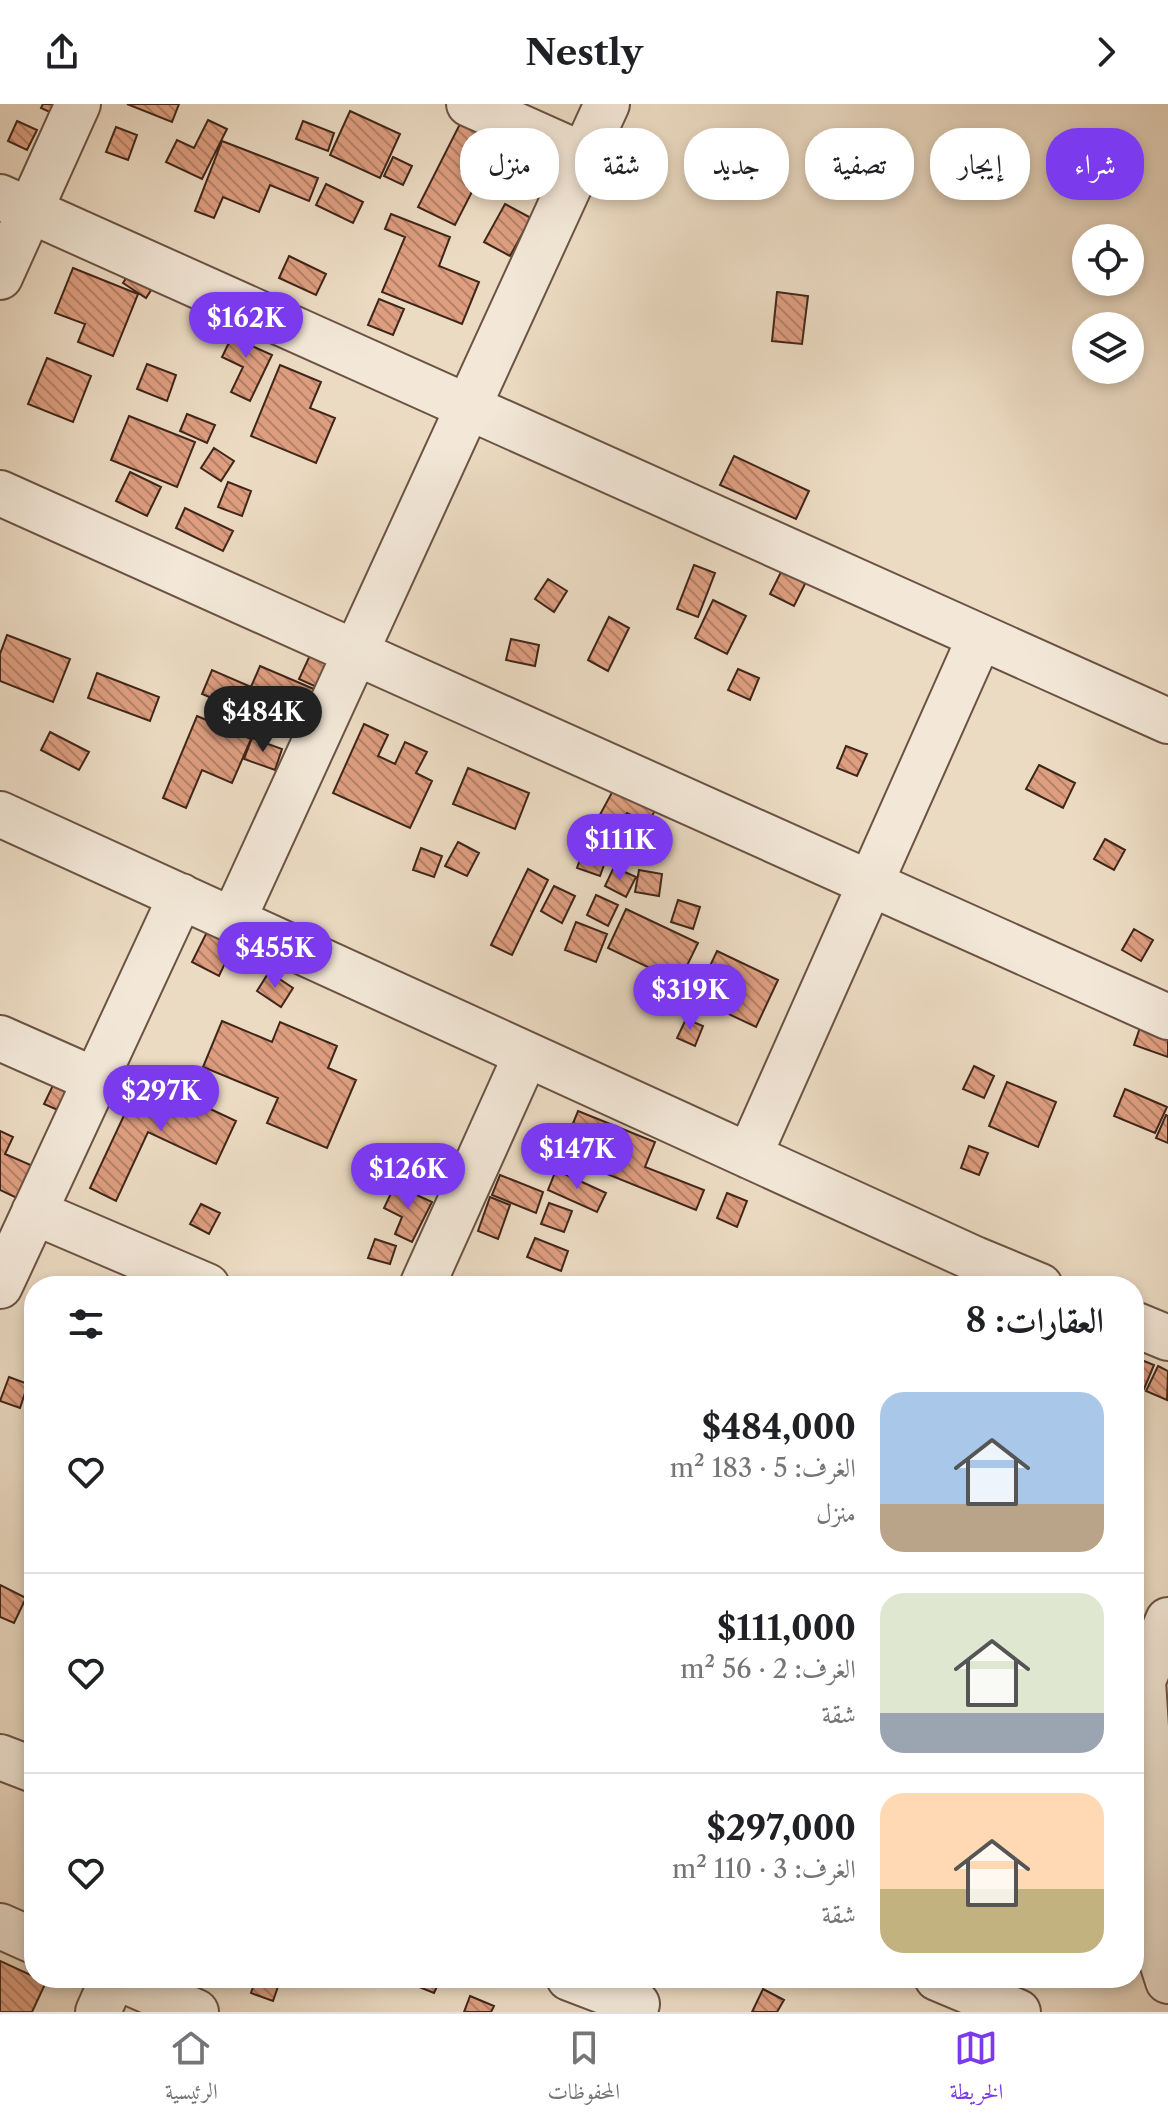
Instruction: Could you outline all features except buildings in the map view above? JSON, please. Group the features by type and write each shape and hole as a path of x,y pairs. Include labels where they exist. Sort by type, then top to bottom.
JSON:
{"street":[{"path":"0,277 15,204 78,104"},
{"path":"469,104 575,151"},
{"path":"596,128 607,104"},
{"path":"233,920 575,173"},
{"path":"15,204 1168,721"},
{"path":"0,493 1168,1017"},
{"path":"749,1156 980,637"},
{"path":"0,814 749,1156 969,1273"},
{"path":"0,1286 181,896"},
{"path":"0,1038 95,1080"},
{"path":"427,1276 526,1055"},
{"path":"34,1212 184,1276"},
{"path":"1144,1328 1168,1338"},
{"path":"1144,1679 1168,1620"},
{"path":"1144,1696 1161,1959 1168,1981"},
{"path":"0,1757 24,1766"},
{"path":"0,1926 24,1937"},
{"path":"98,2012 111,1988"},
{"path":"140,1988 196,2012"},
{"path":"604,1988 640,1998"},
{"path":"961,1988 1018,2012"}]}
